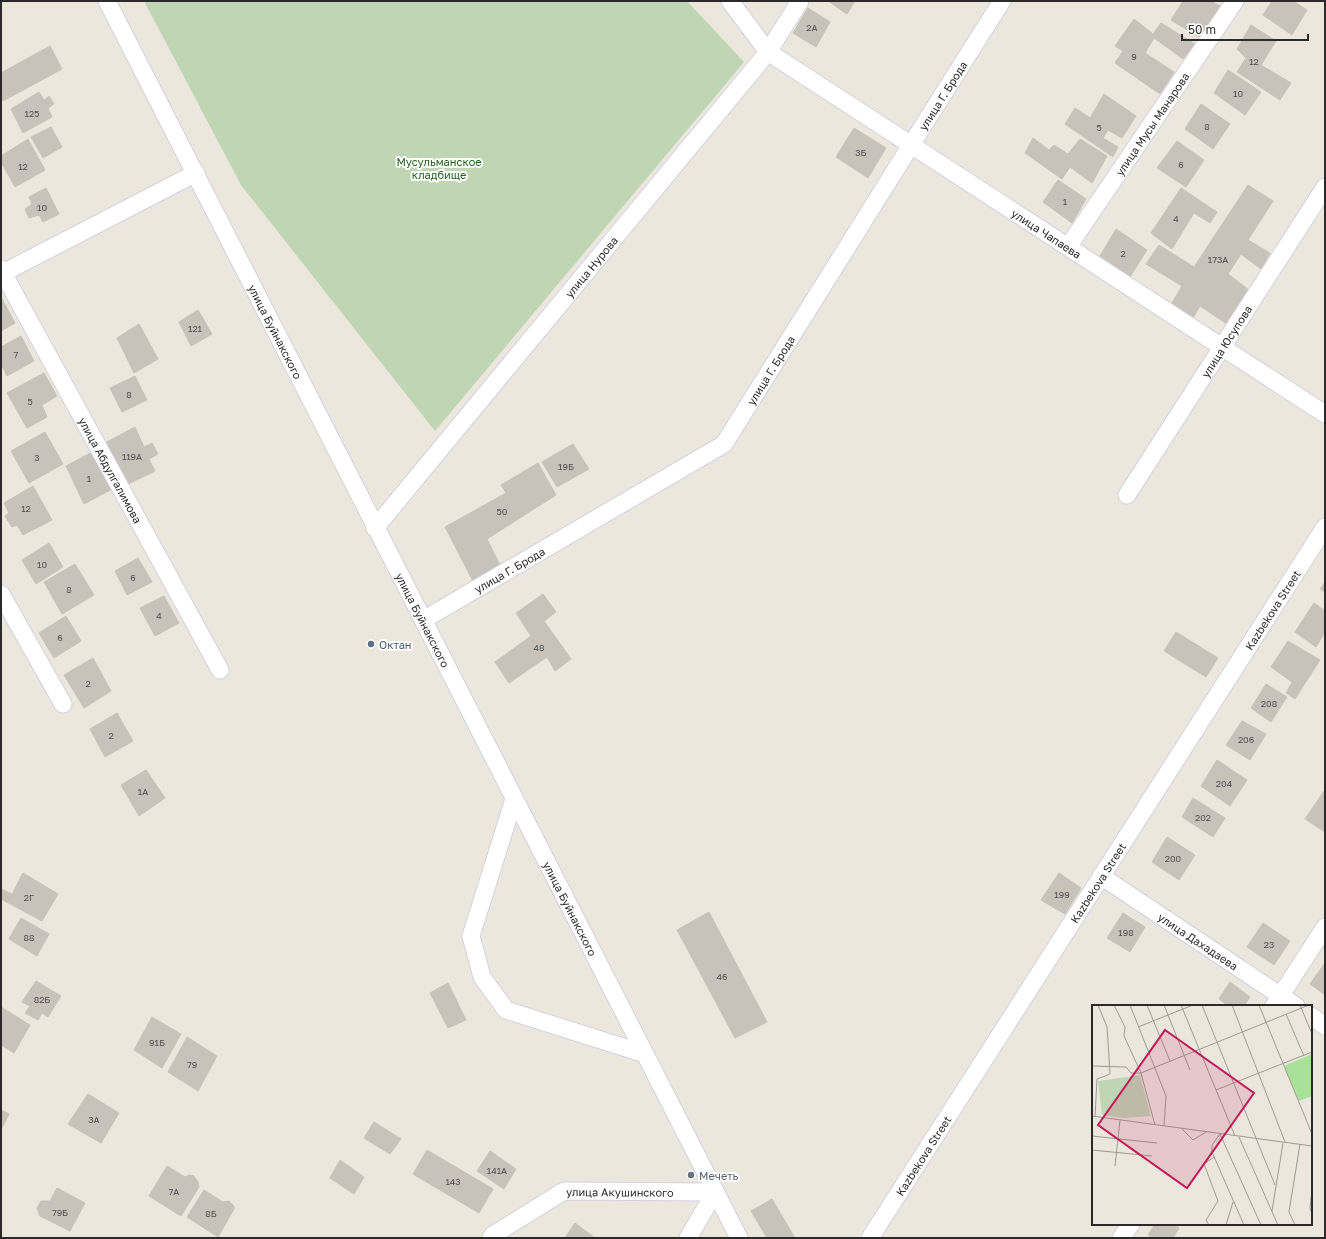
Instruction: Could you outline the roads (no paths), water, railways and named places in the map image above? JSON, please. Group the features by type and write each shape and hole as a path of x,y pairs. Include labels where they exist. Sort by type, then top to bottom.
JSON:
{"street":[{"name":"улица Буйнакского","path":"107,1 739,1238"},
{"path":"730,1 768,52"},
{"name":"улица Нурова","path":"375,528 768,52 800,1"},
{"name":"улица Г. Брода","path":"423,620 724,444 1002,1"},
{"name":"улица Мусы Манарова","path":"1068,247 1235,1"},
{"name":"улица Чапаева","path":"768,52 1325,414"},
{"path":"2,272 196,173"},
{"name":"улица Юсупова","path":"1127,495 1325,187"},
{"name":"улица Абдулгалимова","path":"2,272 220,670"},
{"name":"Kazbekova Street","path":"870,1238 1325,527"},
{"path":"1,594 63,704"},
{"path":"514,799 471,936 482,977 506,1010 645,1054"},
{"name":"улица Дахадаева","path":"1102,876 1278,1001 1292,1005"},
{"path":"1278,1001 1325,927"},
{"path":"1312,1017 1325,1026"},
{"name":"улица Акушинского","path":"491,1238 493,1235 564,1191 716,1192"},
{"path":"688,1238 716,1192"},
{"path":"1121,1238 1129,1225"}],"place":[{"name":"Октан","path":"371,644"},
{"name":"Мечеть","path":"691,1175"}],"park label":[{"name":"Мусульманское кладбище","path":"439,167"}]}
